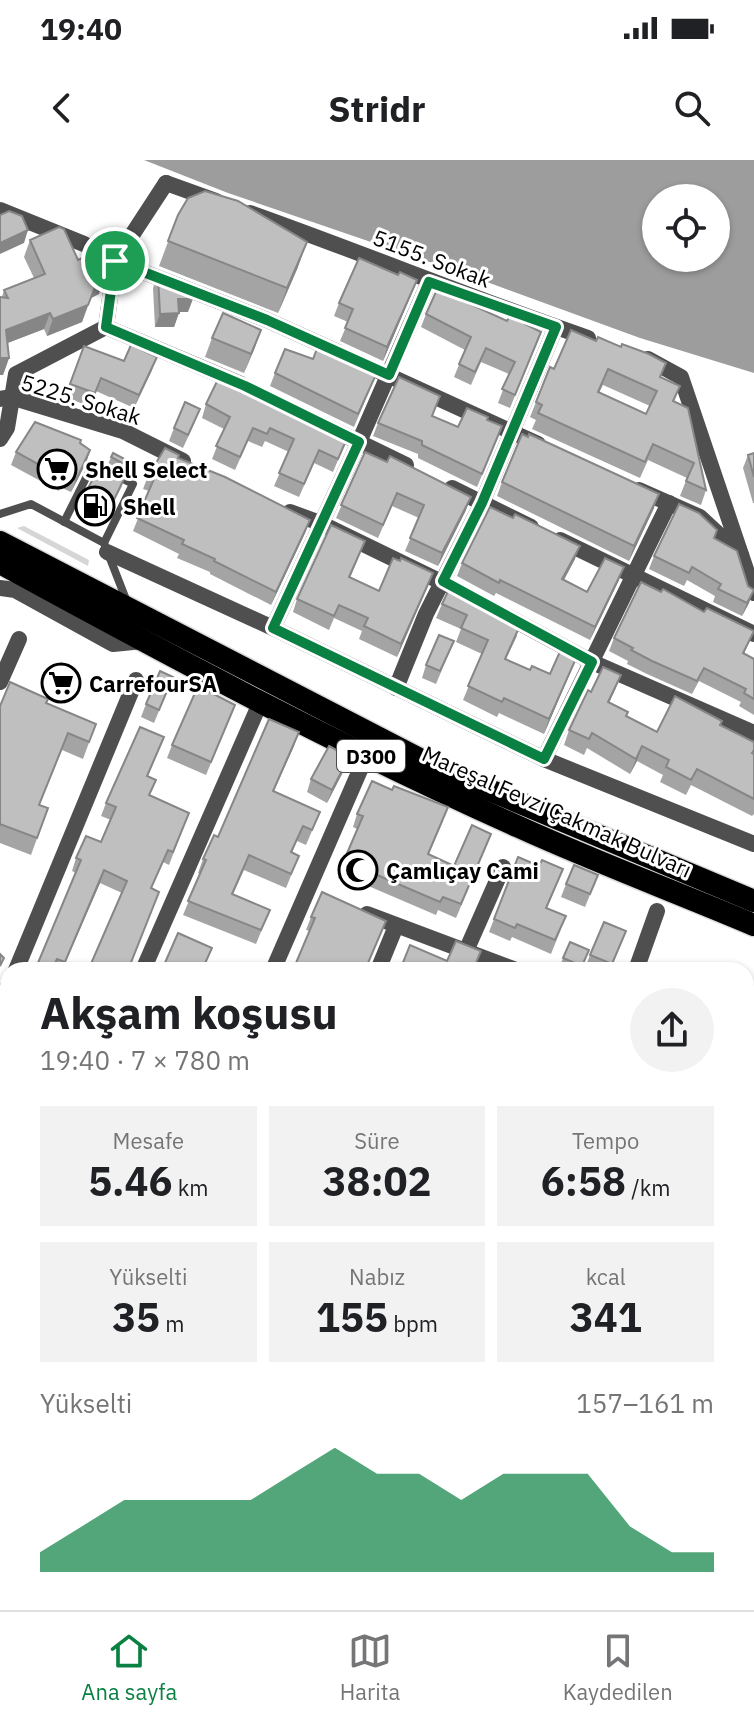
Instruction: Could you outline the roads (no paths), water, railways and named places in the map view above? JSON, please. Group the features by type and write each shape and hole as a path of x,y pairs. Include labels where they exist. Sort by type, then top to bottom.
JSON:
{"highway":[{"name":"Mareşal Fevzi Çakmak Bulvarı","path":"0,542 437,768 754,901"},
{"name":"Mareşal Fevzi Çakmak Bulvarı","path":"0,563 261,701 520,828 754,925"}],"street":[{"name":"5155. Sokak","path":"115,261 166,183 333,242 429,282 609,345"},
{"path":"0,210 84,244 115,261 267,320 555,452"},
{"path":"106,327 115,261"},
{"path":"273,628 429,282"},
{"path":"106,327 259,393"},
{"path":"0,439 7,428 6,398 16,374 106,327"},
{"path":"396,688 443,581 482,503 556,327"},
{"path":"636,355 681,377 754,593"},
{"name":"5225. Sokak","path":"6,398 123,431 203,471"},
{"path":"316,421 754,634"},
{"path":"626,484 700,517 741,555"},
{"path":"269,502 443,581 592,662 754,733"},
{"path":"544,759 669,503"},
{"path":"106,548 544,759 754,844"},
{"path":"0,588 15,590 113,644 144,640"},
{"path":"46,588 55,612"},
{"path":"2,674 19,639"},
{"path":"21,962 136,680"},
{"path":"147,962 261,701"},
{"path":"277,962 312,892 367,754"},
{"path":"466,951 503,867"},
{"path":"358,910 466,951 483,962"},
{"path":"639,962 657,911"},
{"path":"381,962 396,926"}],"lane":[{"path":"64,522 93,464 133,484 106,548"},
{"path":"0,514 31,504 106,548 130,610"}],"place":[{"name":"Shell Select","path":"57,469"},
{"name":"Shell","path":"95,506"},
{"name":"CarrefourSA","path":"61,683"},
{"name":"Çamlıçay Cami","path":"358,870"}]}
